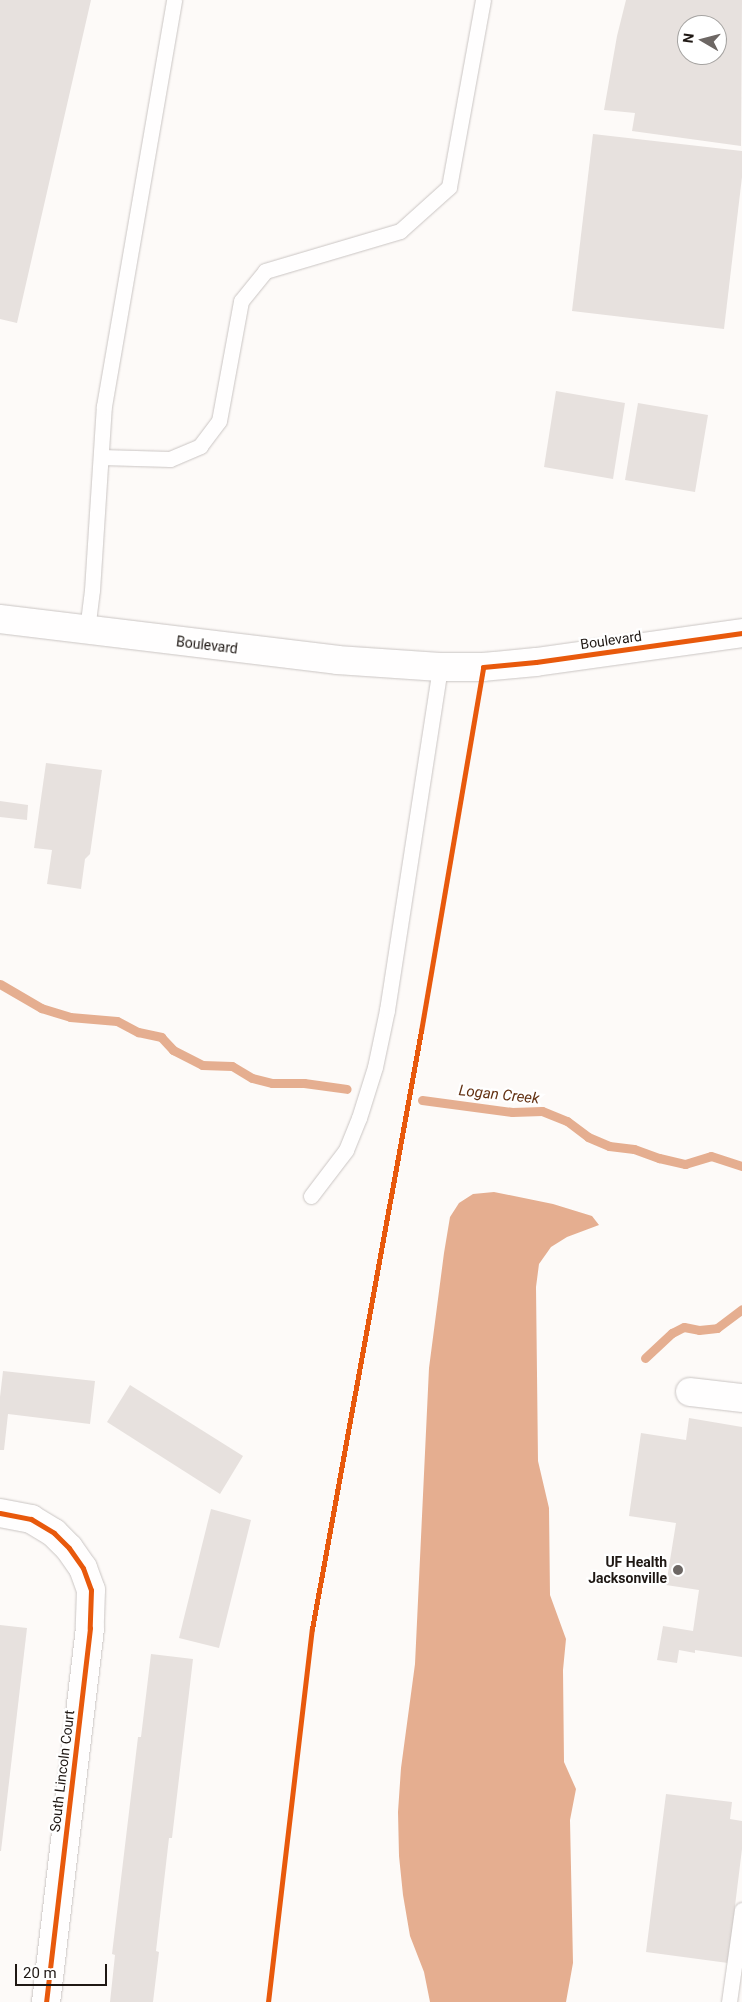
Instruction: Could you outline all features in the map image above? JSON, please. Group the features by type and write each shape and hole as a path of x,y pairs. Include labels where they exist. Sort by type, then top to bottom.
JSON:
{"main road":[{"name":"Boulevard","path":"0,619 337,660 440,667 489,667 536,662 742,633"},
{"path":"690,1392 742,1398"},
{"name":"South Lincoln Court","path":"0,1513 31,1519 54,1533 70,1548 83,1568 91,1590 90,1628 46,2002"}],"lane":[{"path":"87,630 92,590 104,406 174,0"},
{"path":"100,457 170,459 200,446 219,421 241,301 265,271 400,231 449,187 483,0"},
{"path":"311,1196 346,1150 360,1118 375,1068 386,1010 440,667"},
{"path":"729,2002 742,1910"}],"shaded area":[{"path":"494,1192 553,1204 592,1216 599,1225 567,1237 551,1247 539,1264 536,1287 538,1461 549,1508 550,1595 566,1639 563,1670 564,1762 576,1789 570,1820 573,1963 566,2002 430,2002 424,1972 410,1936 399,1856 398,1812 401,1768 415,1664 429,1368 444,1253 450,1217 459,1203 473,1194"}],"building":[{"path":"0,0 91,0 17,323 0,319"},
{"path":"626,0 742,0 741,146 632,131 635,113 604,110 617,36"},
{"path":"593,134 742,151 742,177 724,329 572,311"},
{"path":"556,391 625,403 613,479 544,467"},
{"path":"638,403 708,415 695,492 625,480"},
{"path":"46,763 102,770 90,854 85,859 81,889 47,884 52,850 34,848"},
{"path":"0,801 28,805 27,820 0,817"},
{"path":"3,1371 95,1381 90,1424 8,1414 4,1450 0,1450 0,1397"},
{"path":"130,1385 243,1456 220,1494 107,1422"},
{"path":"689,1418 742,1427 742,1657 695,1650 695,1653 679,1650 677,1663 657,1660 663,1626 693,1631 699,1590 666,1585 676,1523 629,1516 641,1433 686,1440"},
{"path":"211,1509 251,1520 219,1648 179,1638"},
{"path":"0,1625 27,1628 1,1851 0,1851"},
{"path":"151,1654 193,1659 172,1838 169,1838 156,1951 159,1952 153,2002 110,2002 115,1955 112,1954 138,1737 141,1737"},
{"path":"666,1794 732,1802 730,1819 742,1821 742,1849 728,1963 646,1952"}],"waterway":[{"name":"Logan Creek","path":"0,984 41,1008 70,1017 117,1021 138,1032 161,1037 173,1050 202,1065 232,1066 252,1078 272,1083 304,1083 347,1089"},
{"name":"Logan Creek","path":"422,1100 512,1112 542,1111 567,1121 588,1137 609,1146 634,1149 659,1158 685,1164 711,1156 742,1166"},
{"path":"645,1358 672,1333 684,1327 699,1330 717,1328 742,1309"}],"cycle path":[{"path":"268,2002 312,1629 421,1031 483,667 536,662 742,633"},
{"path":"0,1513 31,1519 54,1533 69,1548 83,1568 91,1590 90,1628 46,2002"}],"place":[{"name":"UF Health Jacksonville","path":"678,1570"}]}
